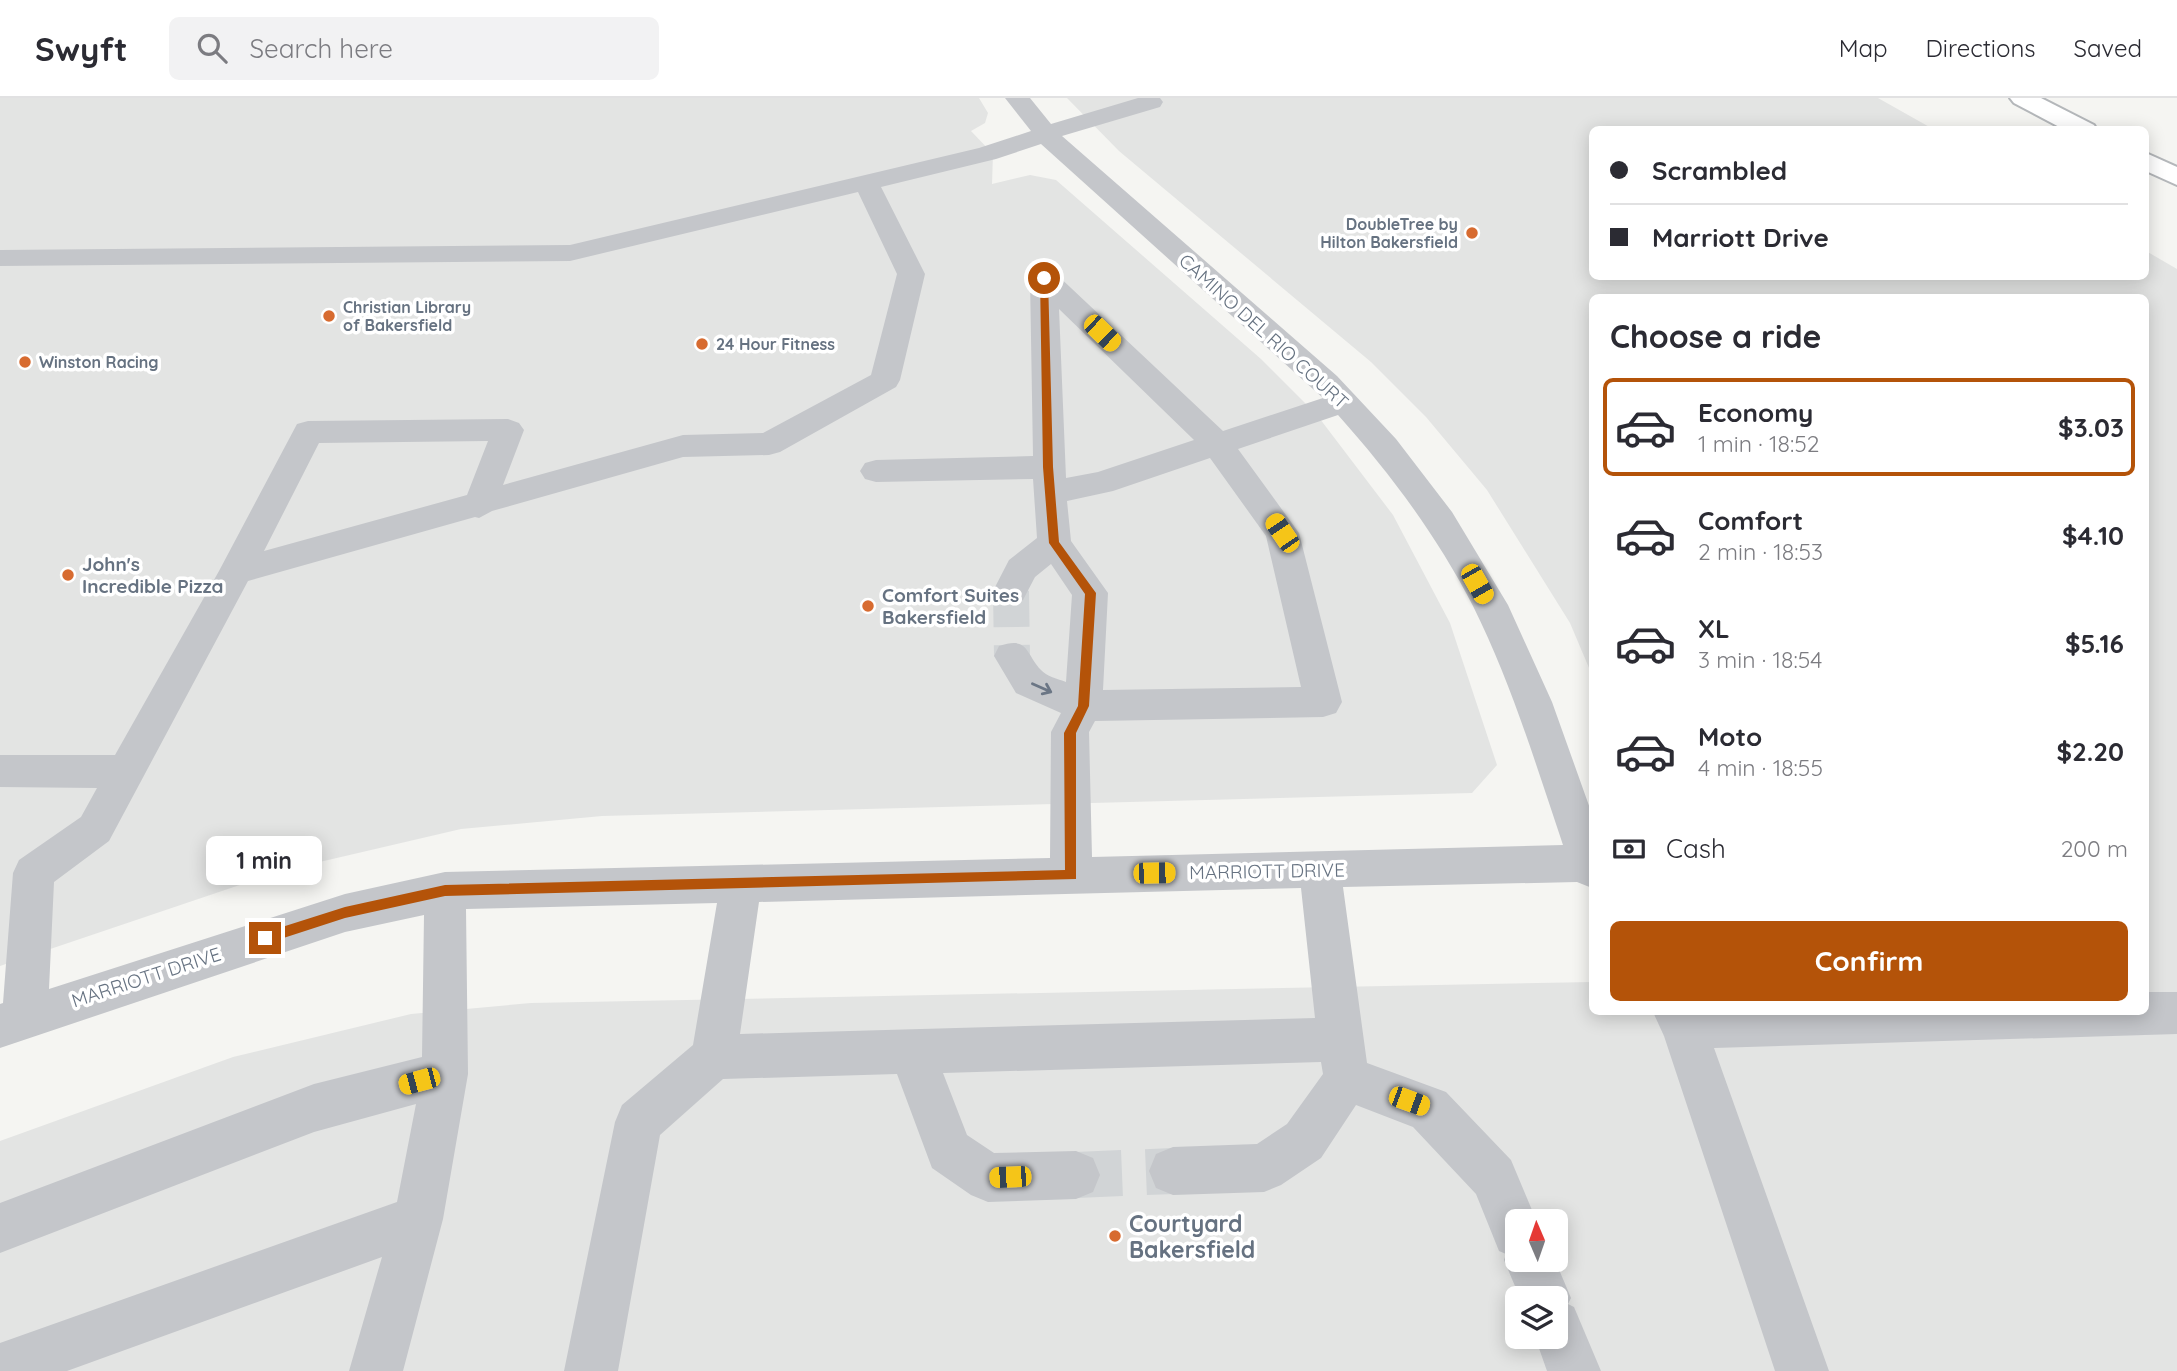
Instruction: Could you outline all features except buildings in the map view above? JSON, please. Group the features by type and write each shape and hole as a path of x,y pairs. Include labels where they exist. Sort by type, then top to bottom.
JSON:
{"highway":[{"path":"2022,98 2077,126"},
{"path":"2149,163 2177,177"}],"street":[{"name":"CAMINO DEL RIO COURT","path":"1017,98 1057,147 1326,383 1385,447 1440,520 1490,605 1533,702 1589,864"},
{"path":"0,258 570,253 987,154 1091,118 1151,102"},
{"path":"236,572 479,506 683,446 769,444 885,380 911,274 866,182"},
{"path":"1012,656 1029,683 1083,706 1323,702 1282,533 1217,444 1044,278 1049,480 1054,543 1090,593 1083,706 1070,733 1071,875"},
{"path":"876,471 1101,483 1344,402"},
{"path":"13,1021 17,879 95,829 236,572 308,432 508,430 479,506"},
{"path":"1011,591 1021,569 1054,543"},
{"path":"0,771 126,772"},
{"name":"MARRIOTT DRIVE","path":"13,1021 345,913 445,891 1071,875 1589,867"},
{"path":"1173,1171 1264,1168 1304,1140 1344,1059 1320,870"},
{"path":"714,1057 741,884"},
{"path":"376,1371 418,1219 445,1074 445,891"},
{"path":"2149,1013 2177,1013"},
{"path":"1802,1371 1679,1019 2011,1015"},
{"path":"912,1051 949,1151 988,1178 1076,1175"},
{"path":"591,1371 639,1122 714,1057 912,1051 1344,1059 1429,1109 1494,1178 1507,1209"},
{"path":"0,1228 314,1108 445,1074"},
{"path":"0,1369 418,1219"},
{"path":"1565,1349 1574,1371"}],"shaded area":[{"path":"0,98 979,98 988,113 985,123 971,131 993,154 992,184 1030,175 1056,180 1261,359 1317,415 1393,515 1450,623 1497,765 1472,793 602,816 461,829 281,871 0,966"},
{"path":"1067,98 1878,98 1928,126 1589,126 1589,280 2149,280 2149,253 2177,269 2177,1371 0,1371 0,1141 233,1057 411,1014 531,1003 1589,982 1589,1015 2149,1015 2149,294 1589,294 1589,668 1570,623 1487,490 1426,417 1371,362 1119,151"}],"tunnel":[{"path":"1011,591 1012,656"},
{"path":"1076,1175 1173,1171"}],"place":[{"name":"DoubleTree by Hilton Bakersfield","path":"1472,233"},
{"name":"Christian Library of Bakersfield","path":"329,316"},
{"name":"24 Hour Fitness","path":"702,344"},
{"name":"Winston Racing","path":"25,362"},
{"name":"John's Incredible Pizza","path":"68,575"},
{"name":"Comfort Suites Bakersfield","path":"868,606"},
{"name":"Courtyard Bakersfield","path":"1115,1236"}],"route":[{"path":"265,938 345,913 445,891 1071,875 1070,733 1083,706 1090,593 1054,543 1048,467 1044,278"}]}
